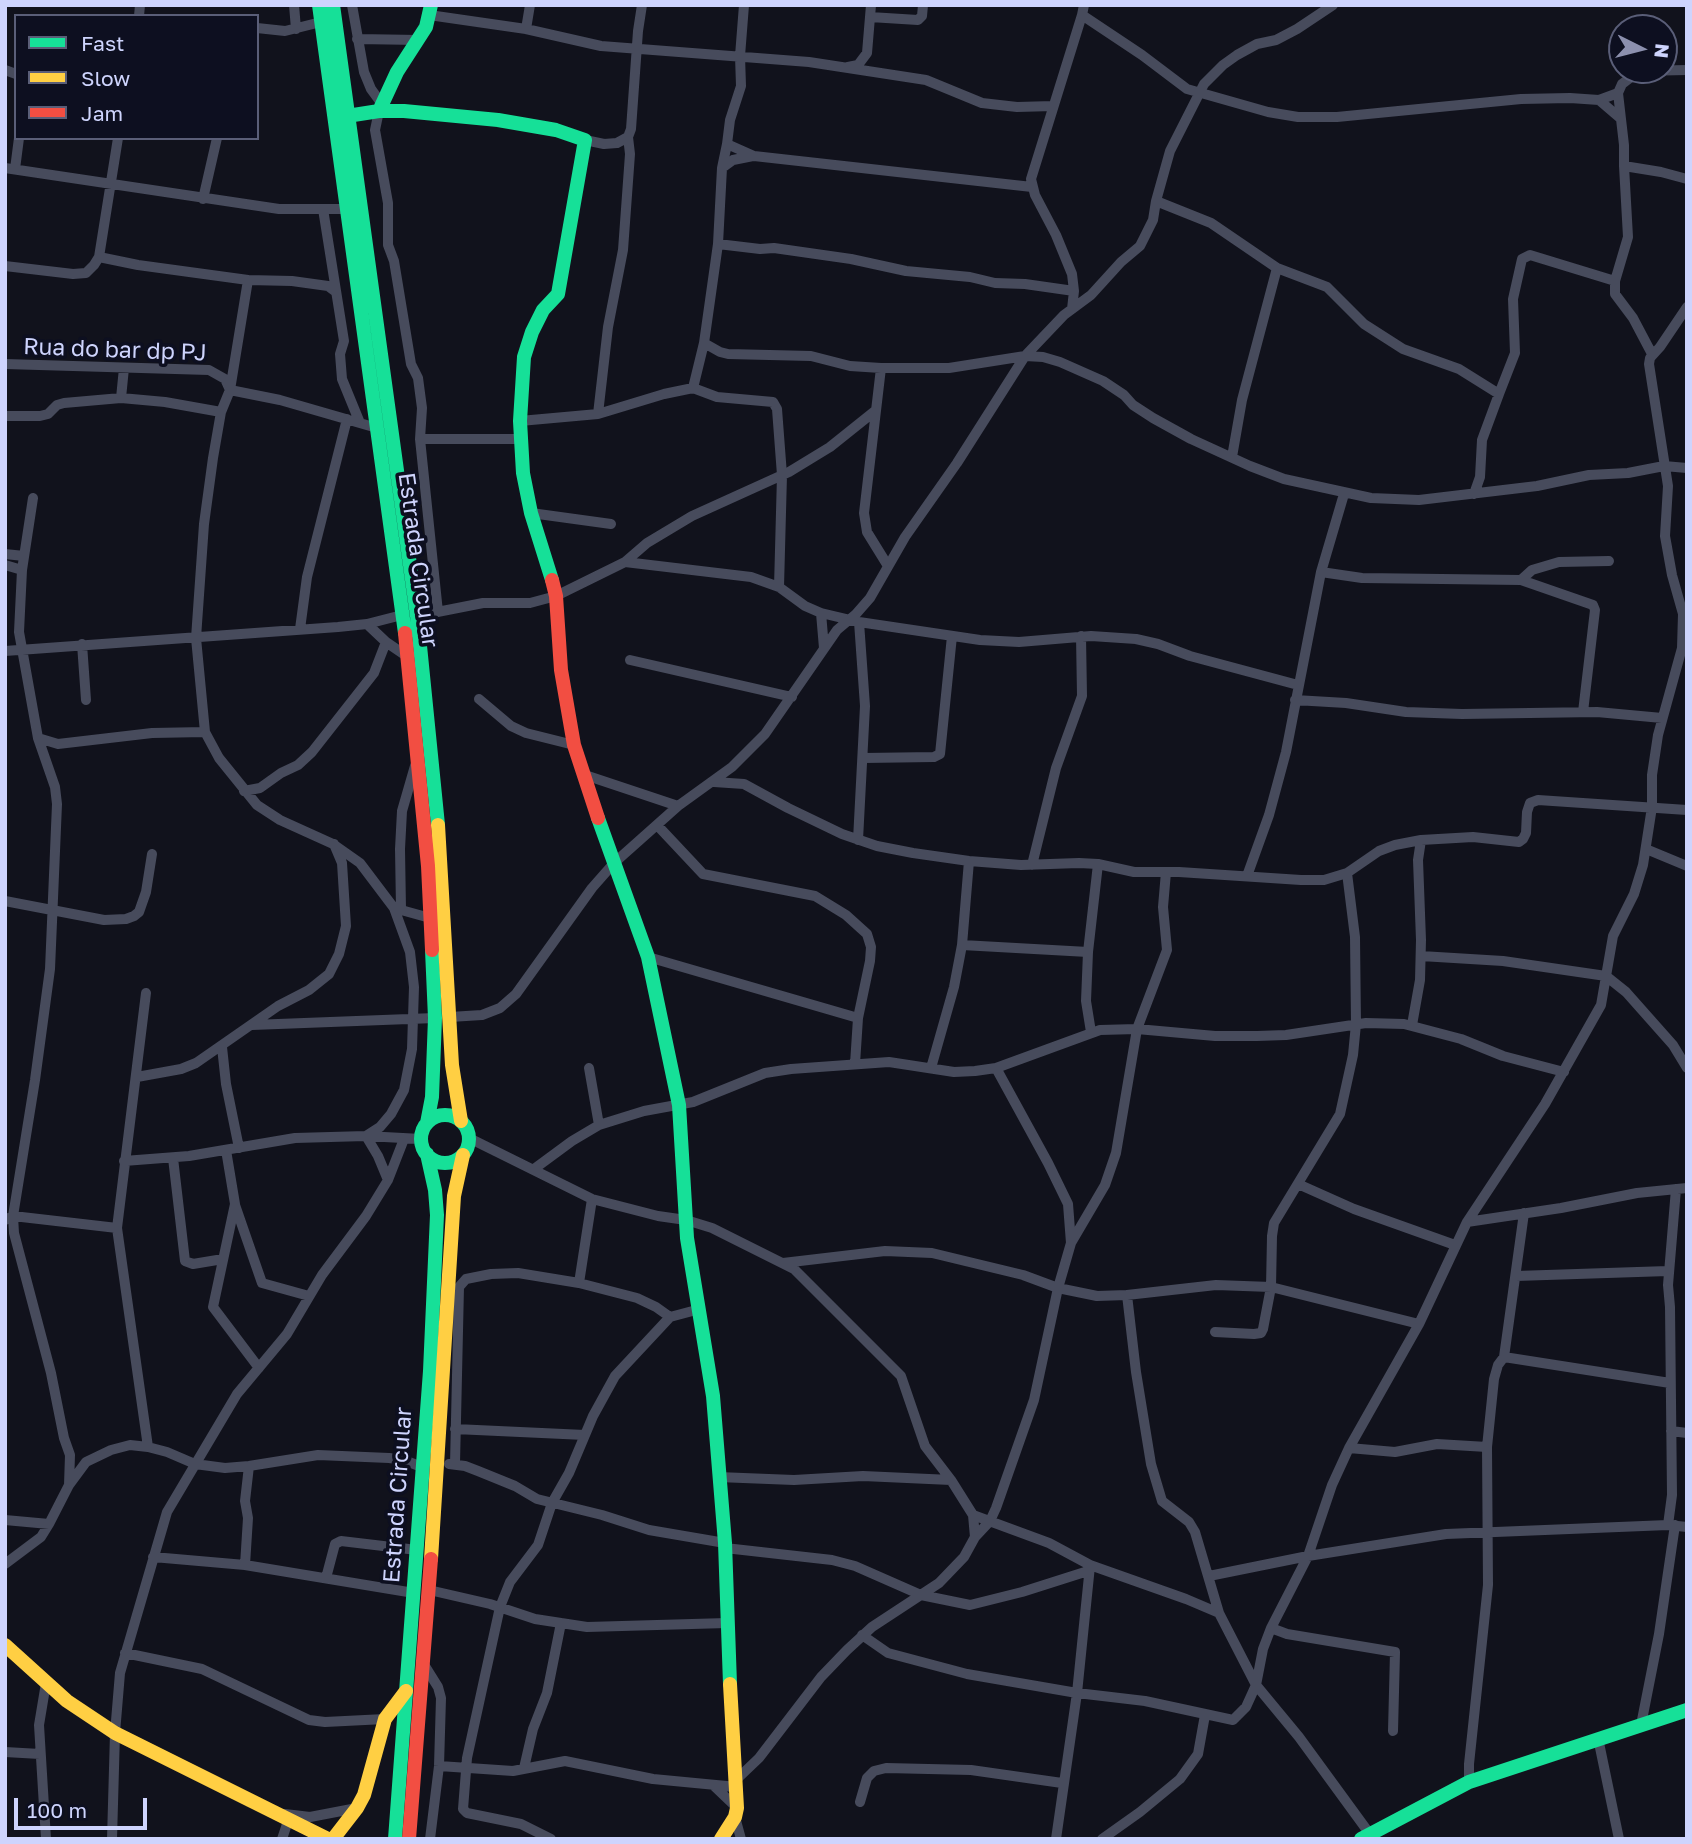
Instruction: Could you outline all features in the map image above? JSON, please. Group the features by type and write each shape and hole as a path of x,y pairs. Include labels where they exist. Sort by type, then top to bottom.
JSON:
{"main road":[{"name":"Estrada Circular","path":"319,5 377,428 410,616 408,657 430,918 442,1017 461,1121"},
{"name":"Estrada Circular","path":"333,5 442,860 442,1017 427,1124"},
{"path":"380,107 397,72 419,40 430,10"},
{"path":"347,116 380,107 498,120 556,130 585,140 558,294 543,310 524,357 520,439 531,513 556,596 561,670 573,745 648,957 680,1105 686,1220 713,1396 725,1546 737,1783 736,1812 721,1839"},
{"path":"444,1115 461,1121 469,1138 463,1155 449,1163 433,1160 427,1154 421,1139 427,1124 444,1115"},
{"name":"Estrada Circular","path":"395,1839 417,1550 431,1466 425,1448 437,1215 427,1154"},
{"name":"Estrada Circular","path":"409,1839 429,1590 431,1466 454,1196 463,1155"},
{"path":"5,1645 67,1701 115,1733 328,1839"},
{"path":"333,1839 357,1808 370,1776 385,1719 406,1691"},
{"path":"1368,1837 1469,1782 1687,1710"}],"street":[{"path":"294,5 296,29"},
{"path":"352,5 364,72 380,107 375,131 388,203 388,245 394,261 411,364 418,378 422,408 420,439 438,612"},
{"path":"526,29 530,5"},
{"path":"598,414 608,327 623,250 630,154 628,137 634,118 642,5"},
{"path":"693,388 704,343 718,244 722,168 730,120 741,86 740,56 744,5"},
{"path":"845,68 858,65 867,53 871,5"},
{"path":"870,17 918,20 921,18 923,5"},
{"path":"252,1025 482,1015 500,1008 516,995 614,863 678,806 732,767 765,734 837,630 854,620 870,598 905,537 995,407 1025,356 1140,246 1153,220 1170,151 1199,92 1223,65 1237,55 1257,44 1276,40 1333,5"},
{"path":"430,10 601,46 740,56 845,68 926,80 982,103 1017,107 1052,106"},
{"path":"1072,309 1074,291 1065,256 1032,187 1031,179 1052,106 1071,57 1083,10 1187,89 1268,112 1298,117 1337,117 1521,99 1599,100 1618,93"},
{"path":"259,28 285,31 321,22"},
{"path":"357,39 419,40"},
{"path":"1653,354 1633,318 1616,297 1615,281 1628,237 1625,145 1618,93 1622,84 1639,71 1687,70"},
{"path":"1599,100 1620,118"},
{"path":"585,140 604,144 617,143 628,137"},
{"path":"18,140 10,168 279,209 348,209"},
{"path":"5,266 72,274 86,273 99,257 118,140"},
{"path":"203,199 217,140"},
{"path":"726,144 754,156 887,173 1032,187"},
{"path":"722,168 733,160 754,156"},
{"path":"1624,166 1687,179"},
{"path":"1156,201 1211,223 1277,268 1327,287 1364,324 1403,349 1459,369 1499,394"},
{"path":"323,209 344,341 340,355 342,379 360,423"},
{"path":"718,244 774,248 851,259 906,271 1074,291"},
{"path":"1474,494 1480,477 1482,440 1515,353 1513,299 1522,259 1530,255 1615,281"},
{"path":"99,257 248,280 333,285"},
{"path":"1232,457 1239,412 1277,268"},
{"path":"248,280 230,390 221,412 204,524 196,638 205,732 219,758 257,805 280,820 333,844 360,863 397,909 430,918"},
{"path":"862,1635 888,1653 967,1674 1145,1702 1233,1720 1246,1707 1256,1685 1263,1649 1271,1628 1308,1556 1332,1485 1349,1448 1419,1324 1467,1222 1506,1166 1564,1072 1601,1005 1613,936 1634,894 1646,849 1652,807 1652,775 1662,718 1684,635 1682,607 1673,582 1665,536 1668,486 1649,360 1687,307"},
{"path":"704,343 728,354 811,356 850,366 881,368 949,368 1025,356 1060,362 1103,381 1124,395 1133,405 1191,439 1284,479 1345,494 1390,500 1474,494 1664,466 1687,468"},
{"name":"Rua do bar dp PJ","path":"5,364 209,370 225,379 230,390 280,400 377,428"},
{"path":"121,398 124,368"},
{"path":"881,368 864,513 867,532 888,566"},
{"path":"520,421 598,414 693,388 717,397 773,402 776,409 782,475 779,587"},
{"path":"5,416 40,416 64,403 121,398 165,402 221,412"},
{"path":"5,651 367,624 483,603 530,603 556,596 625,562 656,536 692,516 782,475 830,447 875,411"},
{"path":"300,629 310,564 347,419"},
{"path":"420,439 520,439"},
{"path":"1247,876 1269,816 1286,752 1321,572 1345,494"},
{"path":"33,498 22,570 19,632 38,738 55,787 57,804 54,910 50,969 35,1080 9,1218 51,1373 64,1438 71,1455 69,1485"},
{"path":"531,513 611,524"},
{"path":"5,554 24,556"},
{"path":"1521,580 1532,570 1559,562 1609,561"},
{"path":"625,562 751,577 779,587 805,606 821,613 952,636 1019,642 1082,636 1136,639 1298,685"},
{"path":"5,565 22,570"},
{"path":"1321,572 1362,578 1521,580 1593,605 1595,610 1583,712"},
{"path":"1673,582 1687,584"},
{"path":"821,613 824,648"},
{"path":"854,620 865,706 858,840"},
{"path":"367,624 386,642 408,657"},
{"path":"864,758 934,757 940,754 952,636"},
{"path":"1032,865 1056,768 1082,696 1082,636"},
{"path":"244,791 260,788 298,765 312,752 374,673 386,642"},
{"path":"82,644 86,700"},
{"path":"630,660 792,697"},
{"path":"479,699 511,726 526,733 573,745"},
{"path":"1295,700 1346,703 1406,712 1583,712 1662,718"},
{"path":"38,738 58,744 152,733 205,732"},
{"path":"45,760 58,744"},
{"path":"366,1136 380,1127 391,1114 404,1090 412,1049 414,987 410,952 397,909 402,811 418,758"},
{"path":"732,767 744,784"},
{"path":"582,774 678,806"},
{"path":"713,782 744,784 842,834 900,850 969,861 1032,865 1098,864 1134,872 1318,881 1347,873 1395,845 1421,840 1473,837 1518,842 1526,833 1530,803 1538,800 1687,810"},
{"path":"842,834 858,822"},
{"path":"657,825 703,874 815,896 861,927 869,939 870,961 858,1018 855,1065"},
{"path":"1412,1025 1421,956 1418,860 1421,840"},
{"path":"136,1077 181,1069 196,1063 278,1006 309,990 329,974 339,954 346,926 342,863 333,844"},
{"path":"1646,849 1687,866"},
{"path":"5,901 104,920 126,919 139,912 146,892 152,854"},
{"path":"931,1068 954,987 962,945 969,861"},
{"path":"1091,1032 1086,1001 1088,952 1098,864"},
{"path":"439,1766 513,1771 565,1761 653,1779 713,1786 737,1783 765,1751 821,1676 862,1635 921,1595 964,1557 975,1537 990,1521 1034,1400 1058,1288 1071,1243 1105,1185 1116,1153 1137,1028 1167,950 1163,907 1166,872"},
{"path":"1215,1332 1261,1333 1272,1287 1274,1223 1340,1114 1353,1055 1356,1024 1355,937 1347,873"},
{"path":"962,945 1088,952"},
{"path":"1421,956 1503,961 1606,976 1626,992 1673,1045 1687,1068"},
{"path":"648,957 858,1018"},
{"path":"146,993 117,1228 131,1342 148,1447"},
{"path":"534,1169 599,1125 644,1111 680,1105 765,1073 890,1062 954,1072 996,1068 1091,1032 1137,1028 1256,1037 1356,1024 1412,1025 1461,1039 1503,1056 1564,1072"},
{"path":"222,1047 226,1084 239,1148"},
{"path":"589,1068 599,1125"},
{"path":"996,1068 1068,1204 1071,1243"},
{"path":"366,1136 388,1180"},
{"path":"124,1161 173,1158 295,1139 366,1136 421,1139"},
{"path":"469,1138 592,1199 712,1228 793,1269 901,1376 925,1446 951,1480 973,1516 975,1537"},
{"path":"112,1839 115,1733 120,1673 167,1512 237,1394 287,1334 309,1296 388,1180 404,1139"},
{"path":"226,1150 235,1204 262,1283 309,1296"},
{"path":"173,1158 185,1261 193,1264 223,1259"},
{"path":"1298,1184 1354,1209 1455,1245"},
{"path":"1467,1222 1637,1193 1681,1189 1668,1271 1672,1525 1659,1634 1641,1725"},
{"path":"579,1283 592,1199"},
{"path":"235,1204 213,1307 259,1368"},
{"path":"1469,1782 1488,1585 1487,1447 1494,1380 1498,1365 1504,1357 1524,1213"},
{"path":"9,1218 117,1228"},
{"path":"782,1263 885,1251 932,1253 1097,1296 1216,1285 1272,1287 1419,1324"},
{"path":"1516,1276 1668,1271"},
{"path":"455,1464 459,1287 466,1279 481,1275 518,1273 579,1283 637,1298 670,1317"},
{"path":"1127,1295 1137,1380 1157,1490 1162,1501 1189,1522 1195,1532 1203,1550 1219,1613 1256,1685 1368,1837"},
{"path":"551,1839 521,1824 467,1813 463,1809 466,1769 500,1607 510,1583 538,1545 552,1503 615,1376 670,1317 699,1309"},
{"path":"1504,1357 1670,1383"},
{"path":"455,1429 585,1435"},
{"path":"1671,1431 1687,1433"},
{"path":"1349,1448 1395,1452 1437,1444 1487,1447"},
{"path":"5,1564 41,1536 69,1485 86,1462 110,1450 130,1445 167,1452 195,1464 225,1468 318,1455 404,1460 431,1466 455,1464 515,1486 537,1499 649,1530 725,1546 832,1560 855,1566 921,1595 970,1605 1022,1592 1089,1568"},
{"path":"404,1460 425,1448"},
{"path":"71,1455 86,1462"},
{"path":"245,1565 248,1518 244,1501 249,1466"},
{"path":"718,1477 794,1479 863,1476 951,1480"},
{"path":"973,1516 1049,1544 1089,1568 1186,1599 1219,1613"},
{"path":"5,1520 49,1524"},
{"path":"1209,1576 1308,1556 1446,1534 1672,1525 1687,1527"},
{"path":"326,1578 335,1544 341,1541 417,1550"},
{"path":"153,1558 245,1565 414,1593"},
{"path":"1056,1839 1077,1693 1089,1568"},
{"path":"429,1590 500,1607 535,1619 561,1623 612,1628 727,1623"},
{"path":"524,1768 533,1729 547,1693 561,1623"},
{"path":"1271,1628 1287,1634 1395,1653 1392,1731"},
{"path":"125,1653 202,1669 309,1720 325,1722 385,1719"},
{"path":"422,1661 438,1687 441,1698 439,1766 430,1839"},
{"path":"46,1683 40,1709 46,1839"},
{"path":"1102,1839 1140,1812 1186,1771 1198,1754 1205,1715"},
{"path":"1598,1738 1619,1839"},
{"path":"5,1752 40,1754"},
{"path":"860,1802 867,1778 874,1771 886,1768 971,1770 1062,1783"},
{"path":"713,1786 736,1812 741,1839"},
{"path":"274,1812 310,1817 357,1808"},
{"path":"282,1839 288,1821"}],"traffic: fast":[{"path":"319,5 405,633"},
{"path":"333,5 417,616 438,825"},
{"path":"379,111 397,72 426,27 431,5"},
{"path":"347,116 379,111 404,111 498,120 556,130 585,140 558,294 543,310 524,357 520,421 523,473 531,513 552,580"},
{"path":"598,818 648,957 679,1105 687,1238 713,1396 725,1543 730,1684"},
{"path":"427,1123 432,1097 435,1018 432,950"},
{"path":"445,1115 462,1122 469,1139 462,1156 445,1163 428,1156 421,1139 428,1122 445,1115"},
{"path":"395,1839 430,1371 437,1215 427,1154"},
{"path":"1361,1839 1469,1782 1687,1710"}],"traffic: slow":[{"path":"438,825 452,1065 461,1121"},
{"path":"431,1559 454,1196 463,1155"},
{"path":"5,1645 67,1701 115,1733 328,1839"},
{"path":"721,1839 735,1817 737,1808 730,1684"},
{"path":"333,1839 364,1795 385,1719 406,1691"}],"traffic: jam":[{"path":"552,580 556,596 561,670 574,745 598,818"},
{"path":"405,633 428,866 432,950"},
{"path":"409,1839 431,1559"}]}
